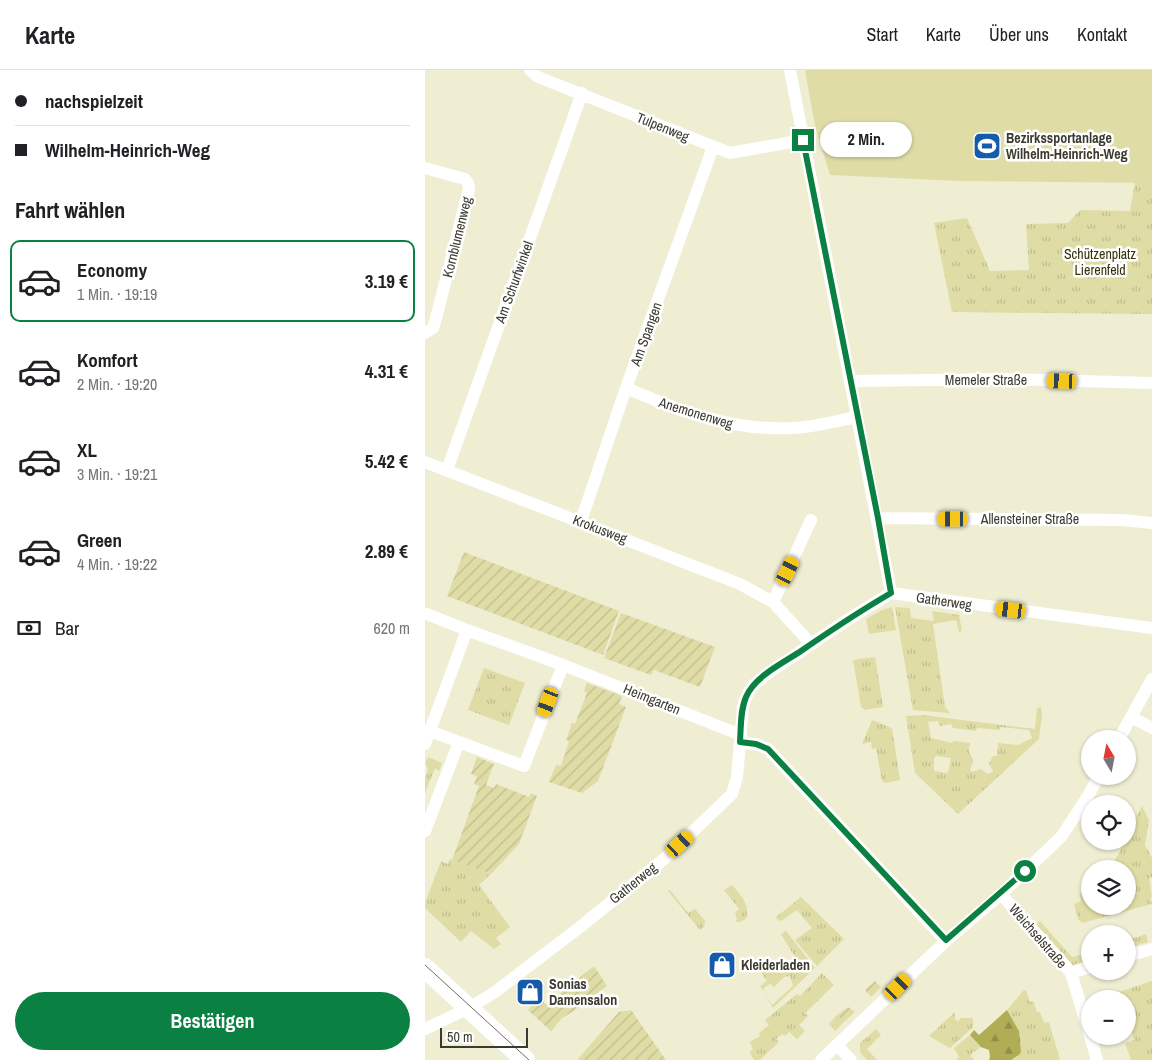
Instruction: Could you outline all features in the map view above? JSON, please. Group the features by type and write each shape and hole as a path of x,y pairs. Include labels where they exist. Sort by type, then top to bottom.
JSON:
{"main road":[{"path":"425,968 525,1060"}],"street":[{"name":"Tulpenweg","path":"530,70 538,77 730,153 803,140"},
{"path":"790,70 891,593"},
{"name":"Am Schurfwinkel","path":"447,470 582,93"},
{"name":"Am Spangen","path":"581,521 626,388 713,147"},
{"name":"Kornblumenweg","path":"425,168 465,179 469,189 435,322 433,328 426,333"},
{"name":"Memeler Straße","path":"850,381 1007,379 1152,383"},
{"name":"Anemonenweg","path":"626,388 675,409 731,425 762,428 794,428 857,417"},
{"name":"Krokusweg","path":"425,462 740,584 773,602 811,644"},
{"name":"Allensteiner Straße","path":"878,518 1123,520 1152,523"},
{"path":"773,602 810,526 811,520"},
{"name":"Gatherweg","path":"425,1029 469,1008 495,992 648,871 696,829 732,794 737,777 741,720 746,698 754,686 768,673 891,593 1152,628"},
{"name":"Heimgarten","path":"427,614 563,665 768,749 946,940"},
{"path":"425,744 467,630"},
{"path":"430,732 525,766 563,665"},
{"path":"1124,730 1152,679"},
{"path":"1131,717 1152,728"},
{"path":"425,831 459,742"},
{"path":"821,1060 946,940 1001,894 1061,837 1094,785"},
{"name":"Weichselstraße","path":"1001,894 1071,973 1081,1006"},
{"path":"1136,953 1152,949"},
{"path":"1071,973 1081,970"},
{"path":"837,1045 851,1060"},
{"name":"Weichselstraße","path":"1093,1045 1097,1060"}],"green space":[{"name":"Bezirkssportanlage Wilhelm-Heinrich-Weg","path":"805,70 1152,70 1152,183 960,181 830,175 815,126"},
{"name":"Schützenplatz Lierenfeld","path":"1135,182 1152,183 1152,314 952,312 934,223 967,218 990,271 1029,270 1026,224 1068,223 1080,210 1130,211"},
{"path":"464,552 619,611 603,655 447,596"},
{"path":"892,607 896,630 869,634 866,619"},
{"path":"895,607 910,608 911,618 934,621 932,611 959,615 962,631 959,632 956,620 933,624 945,707 950,713 913,710"},
{"path":"621,613 715,647 700,687 654,670 651,675 604,658"},
{"path":"875,657 883,707 865,710 861,707 853,660"},
{"path":"484,668 525,683 509,725 468,710"},
{"path":"587,683 622,696 619,704 626,707 598,781 582,793 549,782 556,765 561,766 569,741 566,740 572,723 575,724 587,693 584,691"},
{"path":"1041,707 1042,715 1039,739 958,814 915,773 906,716 922,715 1035,729 1037,708","holes":["938,721 939,726 951,724 953,728 976,731 977,728 999,730 1000,727 1029,730 1032,738 1018,745 998,743 997,756 993,756 989,763 993,772 987,774 981,769 971,772 970,768 973,760 969,751 970,743 954,741 952,743 931,738 928,722","936,756 951,758 948,773 934,771 934,758"]},
{"path":"872,720 892,728 900,780 885,783 882,781 876,748 872,749 871,742 862,744"},
{"path":"428,757 442,763 439,771 435,768 425,793 425,777 428,769 425,763"},
{"path":"477,757 494,764 486,785 494,788 496,784 529,797 531,793 537,796 519,844 491,874 452,860 479,786 474,784 477,776 471,774"},
{"path":"1142,806 1149,820 1145,845 1152,858 1152,877 1149,878 1152,904 1136,908 1136,860 1115,860 1121,850 1136,850 1136,818"},
{"path":"450,859 491,874 479,885 510,927 496,938 501,944 494,949 471,931 461,942 425,908 425,903 441,861 448,864"},
{"path":"732,885 744,900 747,908 746,919 740,922 735,922 737,919 735,912 739,909 724,890"},
{"path":"670,890 688,913 695,909 705,921 704,927 700,930 668,891"},
{"path":"801,897 844,939 817,966 795,940 812,928 797,910 781,921 775,918"},
{"path":"1081,901 1081,915 1111,915 1082,923 1078,919 1074,904"},
{"path":"1040,921 1072,957 1081,954 1081,962 1073,965 1036,924"},
{"path":"786,931 815,968 773,1008 760,986 767,981 755,964 764,957 768,963 772,960 780,971 788,966 787,963 795,957 781,934","holes":["790,976 793,986 772,1005 763,991 770,984 774,987 784,977"]},
{"path":"1146,934 1148,942 1136,946 1136,937"},
{"path":"594,966 607,986 562,1018 551,1031 528,1010 540,996 546,1005"},
{"path":"822,973 834,985 805,1013 808,1016 799,1025 805,1031 797,1039 789,1032 785,1036 782,1034 776,1039 779,1042 760,1060 754,1060 750,1053 753,1050 750,1042 760,1036 759,1033 769,1025 765,1020 797,994 800,996"},
{"path":"875,981 881,987 871,997 865,990"},
{"path":"1152,981 1152,1060 1131,1060 1126,1045 1136,1045 1136,990 1125,990"},
{"path":"1026,990 1030,1002 1033,1001 1044,1023 1049,1022 1060,1060 1011,1060 1019,1056 1019,1031 1007,1010"},
{"path":"848,1007 855,1012 844,1022 837,1015"},
{"path":"631,1010 666,1060 578,1059 619,1012"},
{"path":"1007,1010 1019,1031 1021,1052 1011,1060 989,1060 989,1050 981,1047 970,1035 974,1030 979,1035"},
{"path":"955,1012 955,1020 973,1018 973,1027 950,1048 929,1036"},
{"path":"837,1015 844,1022 835,1031 829,1024"},
{"path":"876,1029 881,1035 867,1049 877,1060 867,1060 860,1052 860,1043"},
{"path":"970,1035 981,1047 972,1053 971,1056 974,1060 956,1060 959,1057 954,1048"}],"tram line":[{"path":"425,965 529,1060"}],"place":[{"name":"Bezirkssportanlage Wilhelm-Heinrich-Weg","path":"987,146"},
{"name":"Kleiderladen","path":"722,965"},
{"name":"Sonias Damensalon","path":"530,992"}],"route":[{"path":"803,140 878,518 891,593 768,673 754,686 749,692 743,707 740,742 756,744 768,749 946,940 1001,894 1025,871"}]}
